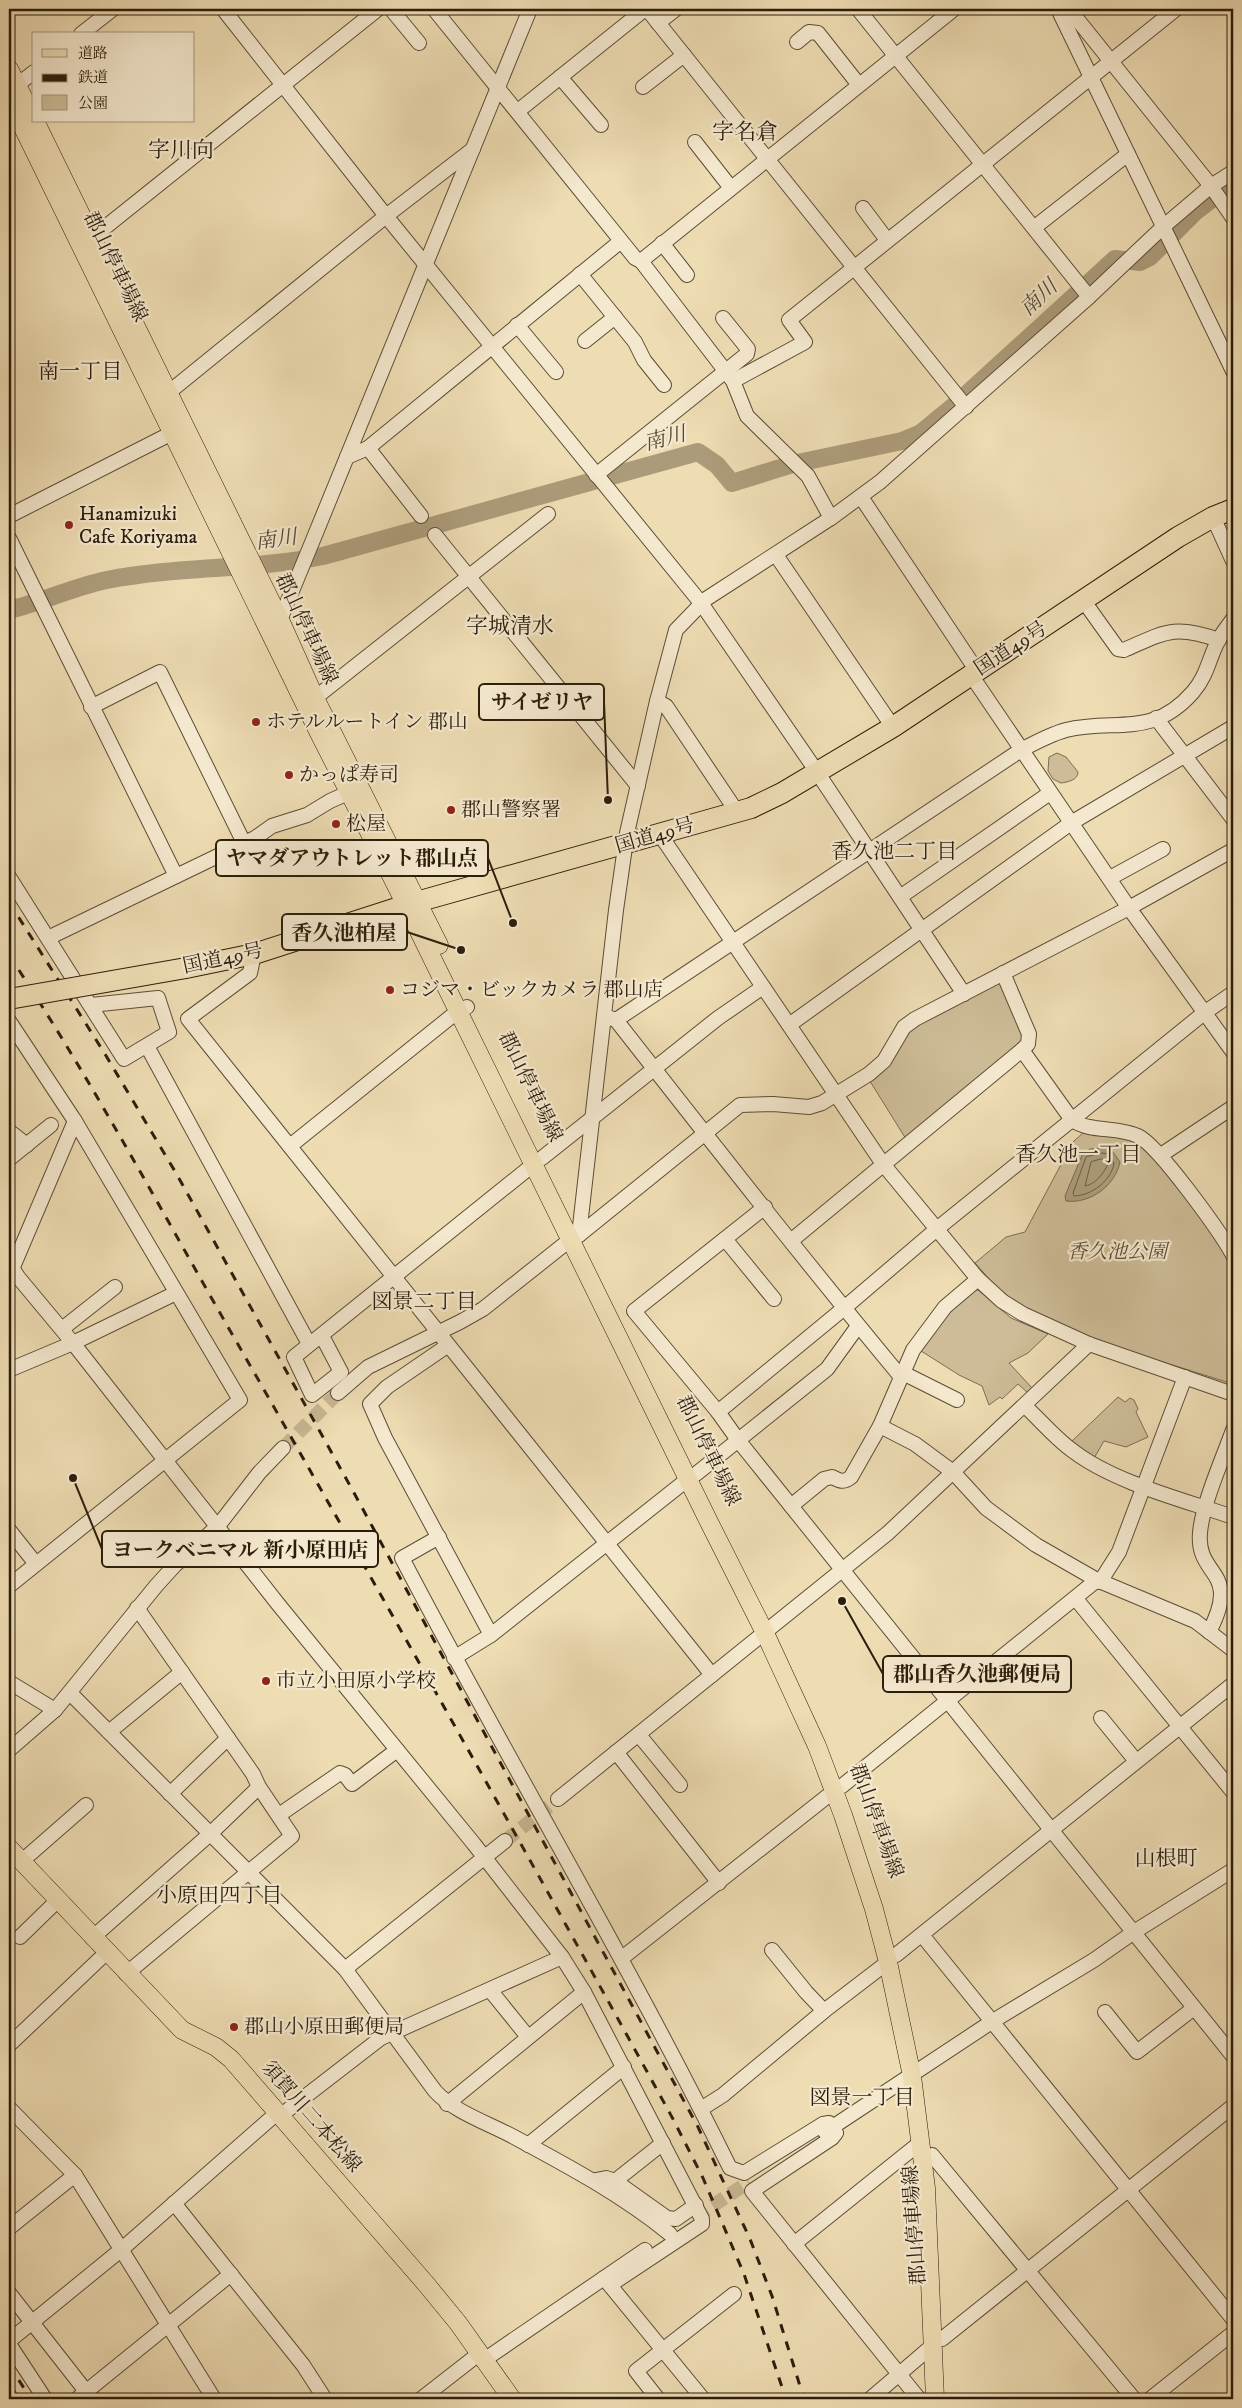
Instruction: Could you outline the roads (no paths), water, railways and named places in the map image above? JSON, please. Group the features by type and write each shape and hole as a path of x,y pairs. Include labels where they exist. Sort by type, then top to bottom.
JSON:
{"highway":[{"name":"国道49号","path":"9,1000 254,954 331,931 413,903 737,812 772,799 893,726 1083,600 1213,517 1233,508"}],"main road":[{"name":"郡山停車場線","path":"9,69 13,92 172,433 246,568"},
{"name":"郡山停車場線","path":"13,92 32,117"},
{"name":"郡山停車場線","path":"35,122 168,393 348,793 413,903"},
{"name":"郡山停車場線","path":"273,623 315,698 463,1009 768,1629 838,1789 884,1906 892,1959 916,2073 938,2232 935,2399"},
{"name":"須賀川二本松線","path":"9,1848 106,1953 182,2030 216,2047 231,2059 426,2284 482,2356 512,2399"},
{"name":"郡山停車場線","path":"937,2343 944,2399"}],"street":[{"path":"84,32 113,9"},
{"path":"223,9 285,85 386,216 426,262 701,603 817,772 964,994"},
{"path":"93,238 378,9"},
{"path":"391,9 419,43"},
{"path":"434,9 621,241 635,258 640,261 730,376 747,416 808,476 831,518"},
{"path":"273,623 347,457 530,9"},
{"path":"518,112 646,9 768,157 966,407"},
{"path":"658,23 676,9"},
{"path":"858,9 1089,297"},
{"path":"640,261 954,9"},
{"path":"1058,9 1233,371"},
{"path":"1069,9 1112,60 1211,186 1233,218"},
{"path":"596,475 730,376 805,342 789,320 853,266 1176,9"},
{"path":"797,42 809,32 818,33 859,85"},
{"path":"643,87 684,55"},
{"path":"13,92 32,74"},
{"path":"560,77 602,124"},
{"path":"695,142 731,188"},
{"path":"168,393 386,216 473,149"},
{"path":"1034,228 1128,154"},
{"path":"575,1237 592,1117 610,1018 626,844 657,700 676,630 701,603 861,497 966,407 1089,297 1164,226 1211,186 1233,172"},
{"path":"863,208 887,240"},
{"path":"347,457 368,448 621,241"},
{"path":"662,244 687,275"},
{"path":"580,274 635,342 644,360 664,384"},
{"path":"585,341 615,317"},
{"path":"723,318 748,350 730,376"},
{"path":"517,325 556,372"},
{"path":"9,516 172,433"},
{"path":"368,448 421,516"},
{"path":"861,497 1021,750 1129,908 1233,1052"},
{"path":"315,698 548,514"},
{"path":"1213,517 1233,561"},
{"path":"435,535 638,786"},
{"path":"9,538 176,876"},
{"path":"776,555 893,726"},
{"path":"1083,600 1118,649 1124,650 1170,631 1192,631 1219,640"},
{"path":"610,1018 732,942 1021,750 1065,730 1131,726 1156,718 1180,704 1196,688 1207,671 1219,640 1233,619"},
{"path":"92,707 160,672 244,843"},
{"path":"657,700 666,706 737,812"},
{"path":"1156,718 1233,819"},
{"path":"789,1024 1071,822 1233,728"},
{"path":"48,938 255,838 272,826 307,815 348,793"},
{"path":"900,897 1050,793"},
{"path":"659,834 883,1164 978,1278 1002,1301 1023,1314 1089,1344 1233,1394"},
{"path":"1110,878 1163,849"},
{"path":"338,1393 368,1366 438,1333 483,1309 706,1135 740,1105 773,1104 809,1107 836,1096 869,1074 884,1061 904,1027 915,1019 1129,908 1233,850"},
{"path":"9,877 124,1059 169,1032 158,998 91,1005"},
{"path":"254,954 250,973 188,1019 447,1346 609,1544 712,1675"},
{"path":"792,1240 1028,1044 1029,1034 1003,973"},
{"path":"322,1336 341,1372 312,1395 294,1357 654,1068 718,1018 763,987"},
{"path":"718,1412 938,1228 1204,1013 1233,993"},
{"path":"290,1146 463,1009"},
{"path":"610,1018 654,1068 792,1240 843,1309 902,1375 957,1400"},
{"path":"9,1021 75,1121 240,1400 9,1586"},
{"path":"146,1046 309,1344"},
{"path":"1022,1050 1072,1120 1081,1126 1139,1136 1161,1155 1232,1250"},
{"path":"1161,1155 1233,1107"},
{"path":"75,1121 10,1269 73,1343 278,1604 562,1957 584,1992 663,2143 696,2211 702,2219 702,2224 482,2356 421,2399"},
{"path":"9,1159 51,1125"},
{"path":"9,1131 27,1145"},
{"path":"765,1207 634,1311 718,1412 738,1440 1233,2056"},
{"path":"725,1239 774,1299"},
{"path":"791,1506 824,1479 832,1477 841,1482 851,1478 880,1426 914,1350 937,1317 957,1295 978,1278"},
{"path":"62,1330 115,1287"},
{"path":"9,1370 73,1343 176,1293"},
{"path":"454,1658 491,1635 609,1544 827,1369 858,1326"},
{"path":"558,1799 888,1533 1089,1344"},
{"path":"447,1346 387,1387 370,1404 385,1438 491,1635"},
{"path":"622,1958 838,1789 1098,1581 1119,1552 1185,1377"},
{"path":"1025,1406 1072,1451 1118,1476 1233,1517"},
{"path":"880,1426 915,1444 953,1472 986,1508 1036,1545 1098,1581 1195,1621 1233,1650"},
{"path":"1209,1632 1219,1616 1224,1590 1220,1578 1202,1551 1200,1543 1201,1527 1233,1430"},
{"path":"9,1750 24,1734 55,1710 137,1608 175,1565 218,1526 259,1473 284,1448"},
{"path":"9,1530 36,1564"},
{"path":"439,1537 402,1558 454,1658 622,1958 701,2108 730,2168 749,2182 794,2244 898,2376 919,2399"},
{"path":"1076,1599 1233,1792"},
{"path":"126,1974 247,1871 292,1836 259,1788 253,1774 137,1608"},
{"path":"109,1732 182,1672"},
{"path":"9,1682 55,1710"},
{"path":"701,2108 723,2095 824,2011 892,1959 1233,1684"},
{"path":"70,1693 345,1970 435,2091 447,2104 594,2180 639,2209 670,2234"},
{"path":"1101,1718 1136,1761"},
{"path":"639,1735 680,1785"},
{"path":"170,1794 228,1738"},
{"path":"279,1815 340,1773 345,1775 352,1784 397,1750"},
{"path":"616,1752 719,1883"},
{"path":"92,1938 259,1788"},
{"path":"22,1861 86,1805"},
{"path":"345,1970 505,1841"},
{"path":"749,2182 993,2022 1094,1960 1134,1932 1233,1870"},
{"path":"20,1937 58,1900"},
{"path":"922,1935 1233,2319"},
{"path":"772,1950 824,2011"},
{"path":"9,2045 106,1953"},
{"path":"45,2399 9,2343 32,2322 122,2249 279,2114 381,2038 562,1957"},
{"path":"490,1990 528,2037"},
{"path":"447,2104 584,1992"},
{"path":"1105,2012 1138,2052 1194,2008"},
{"path":"528,2145 624,2067"},
{"path":"870,2399 1027,2270 1233,2106"},
{"path":"10,2113 75,2175 214,2399"},
{"path":"615,2182 663,2143"},
{"path":"794,2244 926,2148 1134,2399"},
{"path":"9,2228 75,2175"},
{"path":"594,2180 606,2178 615,2182 667,2218 676,2219 696,2211"},
{"path":"174,2204 303,2365 325,2399"},
{"path":"606,2281 670,2234 696,2211"},
{"path":"9,2294 32,2322 85,2397 168,2325 231,2274"},
{"path":"606,2281 703,2399"},
{"path":"658,2399 636,2371 734,2294"},
{"path":"1150,2399 1233,2333"},
{"path":"9,2395 11,2399"}],"water":[{"path":"1110,1148 1120,1162 1113,1179 1100,1192 1084,1200 1066,1201 1065,1196 1083,1153 1090,1149"}],"waterway":[{"name":"南川","path":"9,610 107,580 161,572 269,564 323,556 698,452 717,465 732,483 793,464 902,441 921,433 955,405 1115,259 1140,262 1150,257 1196,211 1233,183"}],"tunnel":[{"path":"283,1448 338,1393"},
{"path":"505,1841 558,1799"},
{"path":"695,2217 749,2182"}],"railway":[{"path":"9,902 105,1054 176,1173 353,1491 698,2127 750,2239 772,2296 804,2399"},
{"path":"9,955 73,1056 133,1159 464,1742 673,2119 703,2178 744,2274 786,2399"},
{"path":"9,2365 31,2399"}],"place":[{"name":"Hanamizuki Cafe Koriyama","path":"69,525"},
{"name":"ホテルルートイン 郡山","path":"256,722"},
{"name":"かっぱ寿司","path":"289,775"},
{"name":"サイゼリヤ","path":"608,800"},
{"name":"郡山警察署","path":"451,810"},
{"name":"松屋","path":"336,824"},
{"name":"ヤマダアウトレット郡山点","path":"513,923"},
{"name":"香久池柏屋","path":"461,950"},
{"name":"コジマ・ビックカメラ 郡山店","path":"390,990"},
{"name":"ヨークベニマル 新小原田店","path":"73,1478"},
{"name":"郡山香久池郵便局","path":"842,1601"},
{"name":"市立小田原小学校","path":"266,1681"},
{"name":"郡山小原田郵便局","path":"234,2027"}],"district":[{"name":"字名倉","path":"745,132"},
{"name":"字川向","path":"181,150"},
{"name":"南一丁目","path":"80,372"},
{"name":"字城清水","path":"510,626"},
{"name":"香久池二丁目","path":"894,852"},
{"name":"香久池一丁目","path":"1078,1155"},
{"name":"図景二丁目","path":"424,1302"},
{"name":"山根町","path":"1166,1859"},
{"name":"小原田四丁目","path":"219,1896"},
{"name":"図景一丁目","path":"862,2098"}],"park label":[{"name":"香久池公園","path":"1117,1252"}]}
